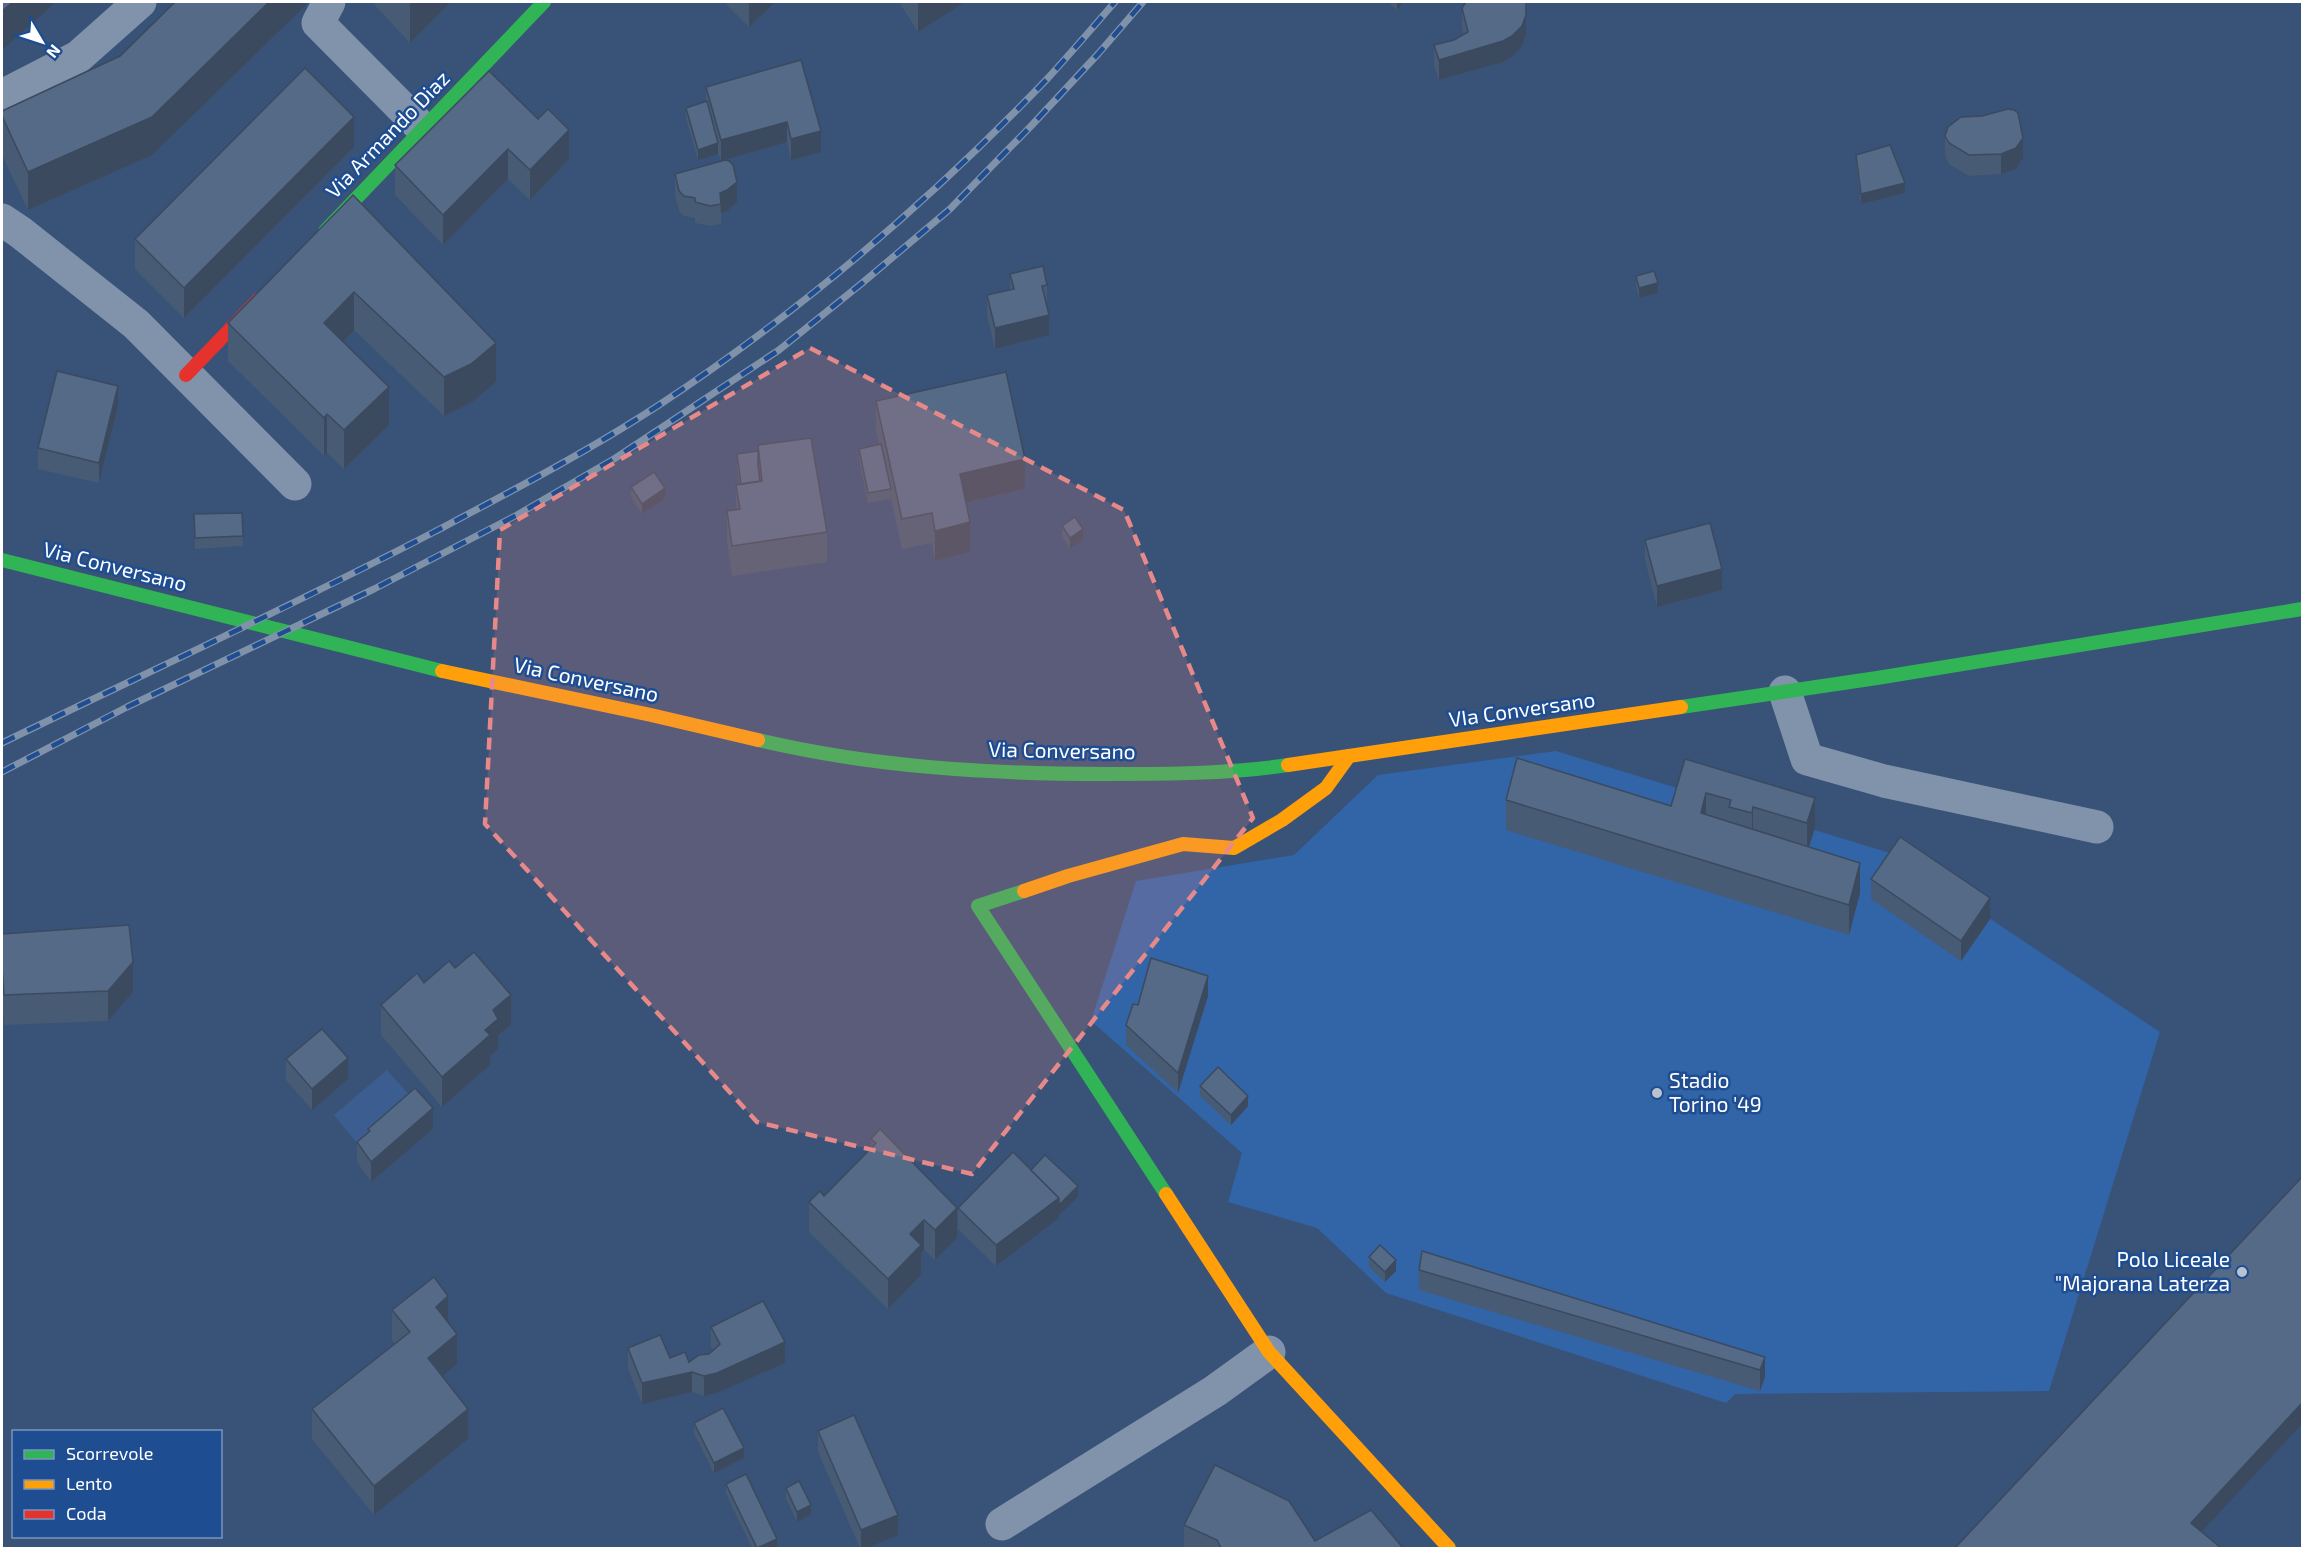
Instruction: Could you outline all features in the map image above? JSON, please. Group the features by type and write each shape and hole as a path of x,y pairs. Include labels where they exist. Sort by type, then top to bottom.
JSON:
{"main road":[{"name":"Via Armando Diaz","path":"317,239 544,2"},
{"path":"186,375 268,290"},
{"name":"Via Conversano","path":"2,560 459,675 651,715 778,745 917,766 1036,774 1173,774"},
{"name":"VIa Conversano","path":"1173,774 1266,768 1349,756 1877,678 2302,609"},
{"path":"1349,756 1326,788 1282,820 1234,848 1183,844 1068,876 978,906 1269,1352 1449,1548"}],"street":[{"path":"2,96 78,57 140,2"},
{"path":"329,2 318,23 423,129"},
{"path":"2,220 136,324 295,484"},
{"path":"1785,692 1807,759 1884,781 2097,827"},
{"path":"1002,1524 1215,1391 1269,1352"}],"highlighted area":[{"path":"810,348 1124,510 1253,818 972,1174 757,1122 485,824 500,530"}],"shaded area":[{"name":"Stadio Torino '49","path":"1556,751 1893,854 2160,1032 2049,1391 1735,1394 1726,1403 1386,1293 1317,1228 1228,1202 1242,1153 1091,1021 1136,881 1294,855 1378,775"},
{"path":"387,1070 411,1097 357,1143 334,1115"}],"building":[{"path":"2,2 13,2 2,11"},
{"path":"175,2 269,2 152,117 28,172 2,116 2,111 120,56"},
{"path":"1466,2 1526,2 1526,15 1522,26 1503,41 1439,60 1434,45 1454,40 1468,32 1462,8"},
{"path":"801,60 821,131 791,139 787,122 721,140 706,87"},
{"path":"305,68 354,117 184,288 135,239"},
{"path":"489,71 538,119 548,109 569,130 530,170 508,149 443,215 395,165"},
{"path":"707,101 718,143 698,150 686,108"},
{"path":"2008,109 2018,113 2023,138 2016,148 2001,154 1969,155 1949,143 1945,136 1948,127 1961,117 1982,116"},
{"path":"1890,145 1905,183 1861,194 1856,155"},
{"path":"725,160 733,165 737,182 720,193 721,204 710,206 695,202 695,198 684,196 679,191 675,174"},
{"path":"353,195 496,343 471,364 444,377 354,292 324,323 389,387 344,430 327,414 324,418 228,323"},
{"path":"1043,266 1047,285 1042,286 1049,315 995,328 987,295 1014,289 1010,274"},
{"path":"1654,271 1658,283 1639,288 1636,276"},
{"path":"57,371 118,386 99,463 38,448"},
{"path":"1006,372 1025,459 960,474 970,522 935,531 932,513 902,519 876,401"},
{"path":"811,438 827,532 732,546 727,511 740,509 736,485 762,481 758,445"},
{"path":"881,444 891,489 868,493 859,449"},
{"path":"758,451 760,481 741,484 737,454"},
{"path":"654,472 665,488 642,504 631,487"},
{"path":"242,513 243,536 195,538 194,514"},
{"path":"1075,517 1083,529 1070,538 1062,526"},
{"path":"1710,523 1722,569 1657,586 1645,540"},
{"path":"1517,758 1671,806 1685,759 1815,798 1807,823 1753,807 1752,813 1729,807 1731,800 1706,793 1701,813 1860,863 1849,905 1506,800"},
{"path":"1900,837 1990,898 1961,941 1871,879"},
{"path":"129,925 133,962 108,991 4,995 2,934"},
{"path":"474,952 511,995 493,1010 498,1019 485,1030 490,1035 442,1077 381,1005 417,973 424,983 449,961 455,968"},
{"path":"1151,958 1208,976 1178,1073 1126,1025 1133,1004 1138,1005"},
{"path":"322,1029 348,1058 312,1089 286,1059"},
{"path":"1218,1067 1248,1096 1231,1115 1200,1086"},
{"path":"415,1088 433,1108 371,1162 357,1142 370,1131 368,1129"},
{"path":"880,1129 957,1208 935,1230 924,1220 910,1234 921,1245 888,1279 809,1202 820,1191 824,1196 876,1143 871,1139"},
{"path":"1013,1152 1059,1198 996,1245 958,1208"},
{"path":"1045,1155 1078,1186 1059,1205 1059,1198 1031,1170"},
{"path":"2302,1177 2302,1403 2191,1523 2221,1548 1955,1548"},
{"path":"1380,1245 1396,1260 1385,1272 1369,1257"},
{"path":"1422,1251 1765,1357 1760,1370 1419,1270"},
{"path":"434,1277 448,1296 436,1307 457,1334 428,1358 468,1409 374,1486 312,1409 410,1332 392,1310"},
{"path":"763,1301 785,1342 717,1373 704,1376 692,1372 642,1383 628,1348 660,1335 670,1358 685,1352 689,1362 699,1355 709,1354 720,1344 711,1327"},
{"path":"723,1408 744,1448 714,1463 694,1423"},
{"path":"854,1415 898,1515 861,1530 818,1431"},
{"path":"1215,1465 1289,1501 1315,1541 1371,1510 1403,1548 1221,1548 1217,1540 1184,1525"},
{"path":"746,1474 777,1539 757,1548 726,1484"},
{"path":"799,1481 811,1505 797,1512 786,1488"}],"railway":[{"path":"2,743 273,613 434,532 520,487 659,405 763,332 911,211 1048,78 1115,2"},
{"path":"2,772 127,707 374,589 517,515 614,459 779,350 950,209 1032,125 1143,2"}],"traffic: fast":[{"path":"325,231 544,2"},
{"path":"2,560 442,671"},
{"path":"1681,707 1877,678 2302,609"},
{"path":"758,740 887,763 975,770 1174,774 1288,765"},
{"path":"1024,891 978,906 1166,1194"}],"traffic: slow":[{"path":"442,671 758,740"},
{"path":"1288,765 1681,707"},
{"path":"1024,891 1068,876 1183,844 1234,848 1282,820 1326,788 1349,756"},
{"path":"1166,1194 1269,1352 1449,1548"}],"traffic: jam":[{"path":"186,375 258,300"}],"place":[{"name":"Stadio Torino '49","path":"1657,1093"},
{"name":"Polo Liceale \"Majorana Laterza","path":"2242,1272"}]}
